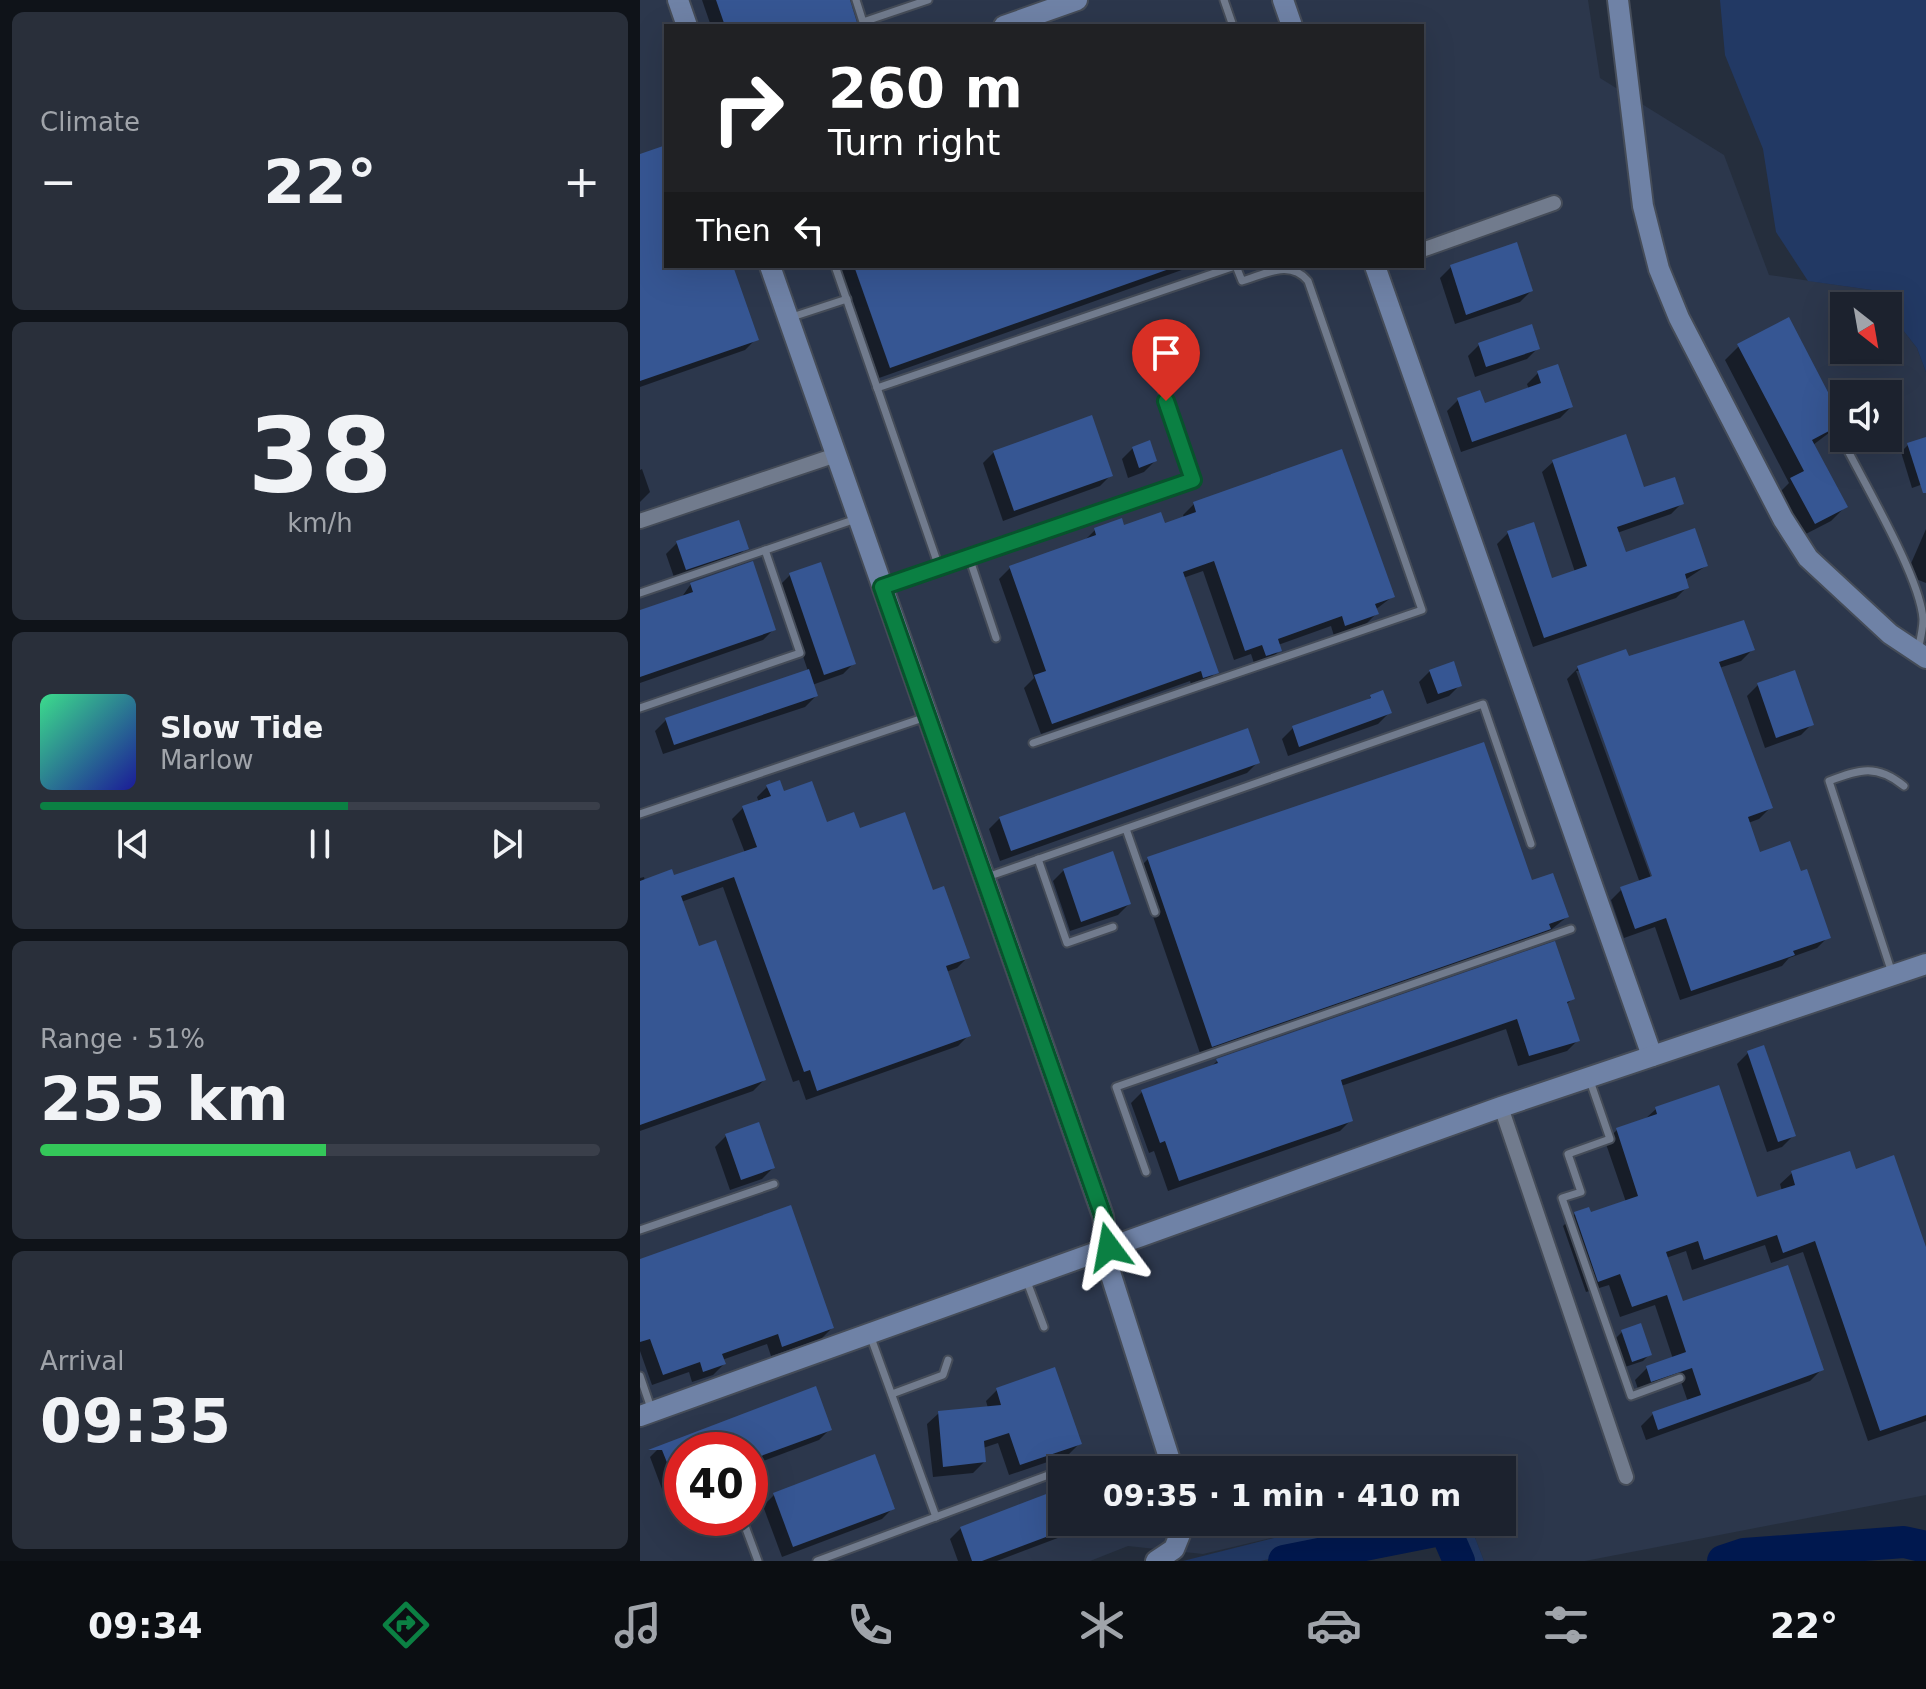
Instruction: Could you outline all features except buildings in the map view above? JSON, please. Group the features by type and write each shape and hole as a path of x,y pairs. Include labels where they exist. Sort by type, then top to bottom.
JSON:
{"street":[{"path":"678,0 686,24"},
{"path":"1014,24 1077,0"},
{"path":"1283,0 1291,24"},
{"path":"1618,0 1643,206 1659,269 1679,318 1783,519 1808,558 1842,593 1922,655"},
{"path":"1424,249 1554,203"},
{"path":"771,268 1103,1216 1110,1272 1169,1456"},
{"path":"1377,268 1652,1056"},
{"path":"640,521 836,455"},
{"path":"646,1414 1501,1107 1926,964"},
{"path":"1501,1107 1626,1477"},
{"path":"1156,1561 1174,1549 1179,1536"}],"lane":[{"path":"856,0 863,22 928,0"},
{"path":"1224,0 1232,24"},
{"path":"836,268 939,567"},
{"path":"877,388 1230,268"},
{"path":"1237,268 1242,281 1285,268"},
{"path":"1033,743 1422,610 1308,281 1300,271 1291,268"},
{"path":"789,318 847,299"},
{"path":"882,587 1193,480 1159,381"},
{"path":"1848,452 1902,559 1918,602 1923,620 1922,655"},
{"path":"640,593 858,518"},
{"path":"640,708 800,653 765,550"},
{"path":"969,557 996,638"},
{"path":"985,878 1483,704 1531,844"},
{"path":"640,814 928,717"},
{"path":"1892,975 1829,781 1856,770 1874,768 1904,786"},
{"path":"1126,829 1155,912"},
{"path":"1038,859 1067,943 1113,927"},
{"path":"1146,1172 1116,1087 1571,929"},
{"path":"1589,1077 1610,1139 1568,1154 1581,1192 1562,1198 1631,1396 1680,1378"},
{"path":"640,1230 774,1184"},
{"path":"1025,1277 1044,1327"},
{"path":"870,1333 936,1517"},
{"path":"892,1394 943,1375 948,1360"},
{"path":"640,1376 646,1414"},
{"path":"817,1561 1048,1475"},
{"path":"749,1536 758,1561"}],"shaded area":[{"path":"640,0 1588,0 1600,78 1724,155 1769,275 1874,292 1830,292 1830,364 1902,364 1902,329 1917,348 1926,372 1926,1495 1585,1561 1484,1561 1474,1536 1516,1536 1516,1456 1048,1456 1048,1536 1279,1536 1203,1554 1128,1546 1090,1561 640,1561"},
{"path":"1720,0 1926,0 1926,372 1917,348 1902,329 1902,292 1874,292 1808,281 1776,232 1763,149 1725,55"},
{"path":"1282,1536 1377,1536 1260,1561 1183,1561"},
{"path":"1455,1536 1474,1536 1484,1561 1467,1561"}],"waterway":[{"path":"1284,1561 1445,1529 1459,1561"},
{"path":"1723,1561 1744,1554 1904,1542 1926,1547"}],"route":[{"path":"1109,1247 1103,1216 882,587 1193,480 1166,401"}]}
